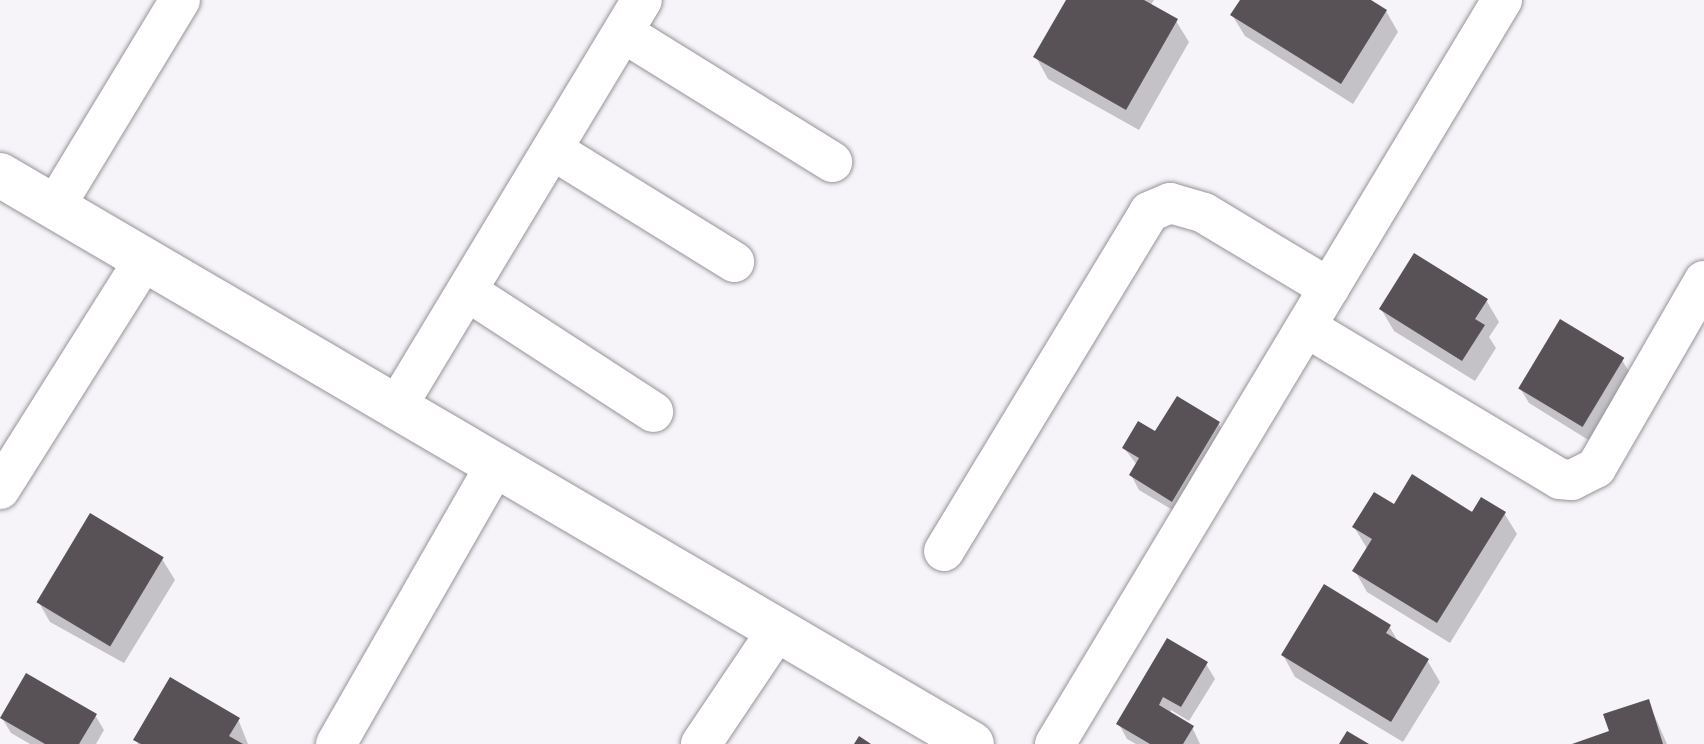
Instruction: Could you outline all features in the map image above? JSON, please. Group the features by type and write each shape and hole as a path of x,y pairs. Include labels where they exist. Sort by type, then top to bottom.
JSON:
{"main road":[{"path":"0,175 397,406 494,468 972,744"}],"street":[{"path":"54,208 180,0"},
{"path":"1055,744 1500,1"},
{"path":"397,406 633,16 832,162"},
{"path":"553,150 734,262"},
{"path":"944,551 1149,212 1170,203 1204,213 1329,288"},
{"path":"0,489 144,260"},
{"path":"1306,327 1533,463 1572,480 1596,468 1704,281"},
{"path":"467,291 653,412"},
{"path":"336,744 494,468"},
{"path":"701,744 777,631"}],"building":[{"path":"1066,0 1144,0 1178,19 1126,110 1033,57"},
{"path":"1240,0 1371,0 1387,10 1341,84 1230,15"},
{"path":"1414,253 1488,299 1475,319 1485,325 1462,361 1379,309"},
{"path":"1560,319 1624,358 1583,427 1518,388"},
{"path":"1177,396 1220,422 1172,502 1129,475 1139,458 1122,448 1138,421 1155,431"},
{"path":"1412,474 1472,512 1481,497 1506,512 1437,623 1352,571 1372,539 1352,527 1374,492 1394,504"},
{"path":"90,513 164,557 110,646 36,602"},
{"path":"1324,584 1391,625 1386,633 1429,659 1391,722 1281,655"},
{"path":"1167,638 1208,662 1181,707 1163,697 1159,705 1194,726 1183,744 1150,744 1116,724"},
{"path":"26,673 97,714 79,744 45,744 0,718"},
{"path":"170,677 240,718 229,736 243,744 141,744 133,740"},
{"path":"1649,699 1663,744 1572,744 1609,731 1603,714"},
{"path":"1347,731 1369,744 1339,744"},
{"path":"859,736 871,744 854,744"}]}
